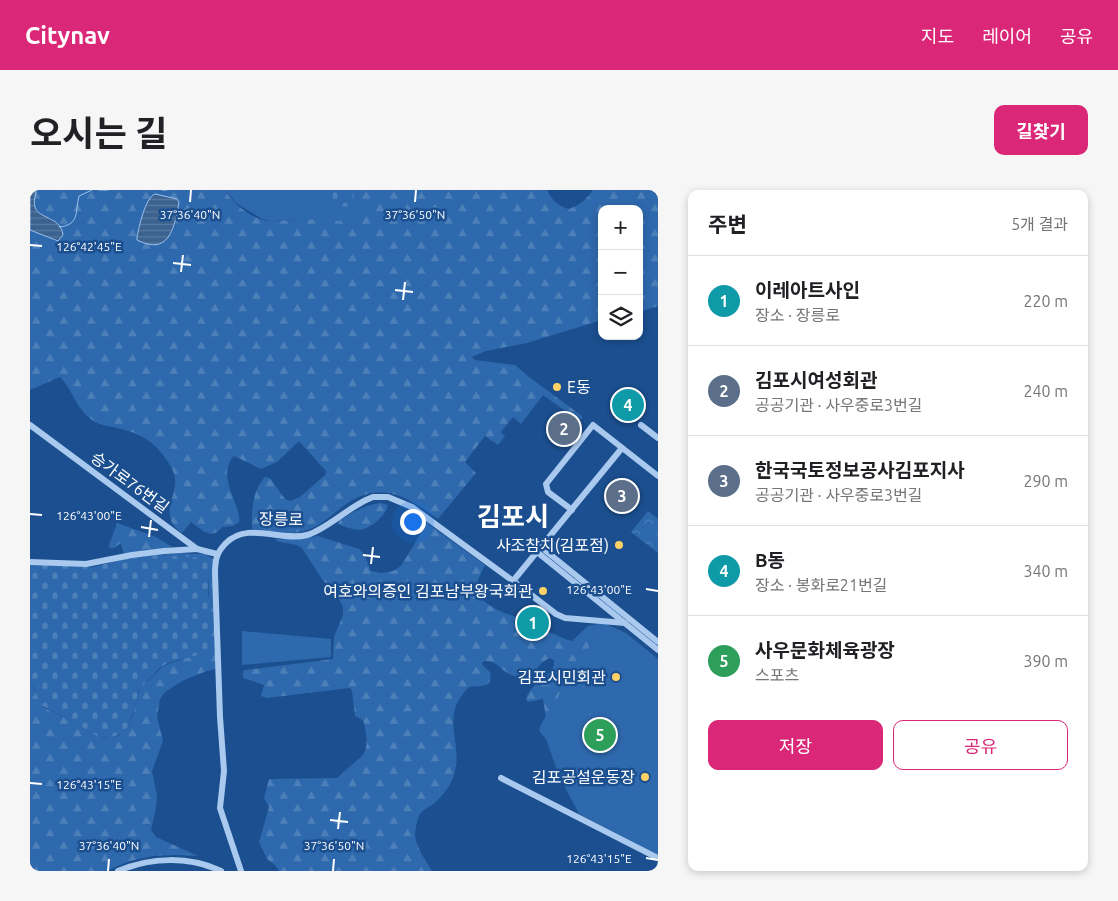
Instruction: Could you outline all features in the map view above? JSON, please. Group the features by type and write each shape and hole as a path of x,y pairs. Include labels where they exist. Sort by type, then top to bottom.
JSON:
{"street":[{"name":"승가로76번길","path":"30,425 197,549 217,554"},
{"path":"572,510 548,492 546,488 548,480 593,425 658,476"},
{"path":"641,425 658,438"},
{"path":"513,581 622,448"},
{"name":"장릉로","path":"217,554 229,540 240,534 250,532 288,536 306,535 366,500 373,497 388,497 403,502 420,512 556,614 562,617 625,623"},
{"path":"30,562 86,564 164,551 197,549"},
{"path":"539,550 625,623 658,647"},
{"path":"539,550 658,647"},
{"path":"217,554 215,574 220,717 224,770 220,808 241,871"},
{"path":"502,778 658,858"},
{"path":"118,871 150,862 181,860 204,864 221,871"}],"green space":[{"path":"36,190 225,190 233,201 245,211 264,220 306,219 336,221 351,217 356,212 359,203 358,190 547,190 556,202 568,209 582,202 593,190 658,190 658,306 643,311 643,205 598,205 598,321 527,343 486,351 472,357 475,360 515,365 582,416 582,419 578,420 543,395 521,424 513,417 501,432 505,436 498,445 485,436 465,462 476,473 438,519 403,497 380,492 355,498 321,523 301,532 287,533 253,529 252,514 255,494 265,477 270,478 285,499 290,501 300,497 325,475 326,471 299,441 277,462 261,469 234,456 229,464 227,473 230,491 239,515 239,522 233,526 222,527 211,534 203,531 191,522 182,533 170,518 175,476 166,459 155,446 142,436 94,422 82,411 60,377 30,390 30,230 56,241 62,231 53,219 41,214 36,209 34,203","holes":["155,194 177,199 179,203 175,225 170,235 137,237 143,213 151,197"]},
{"path":"225,190 358,190 360,198 357,212 350,219 340,222 300,219 271,221 262,219 236,203"},
{"path":"333,190 354,190 351,207 332,206"},
{"path":"380,503 388,505 387,509 381,518 367,528 358,530 338,524 339,521 358,510"},
{"path":"648,511 658,519 658,553 631,532"},
{"path":"117,523 156,537 172,547 124,554 121,543 114,548 110,548 109,545"},
{"path":"427,523 485,565 477,587 483,599 495,609 523,619 528,627 547,631 572,641 588,626 604,623 587,650 589,652 577,671 571,674 546,718 543,699 528,702 526,700 532,689 551,670 554,660 550,658 546,660 526,677 509,674 492,662 482,662 483,666 490,672 490,681 485,685 469,687 460,698 455,709 453,720 456,765 453,778 442,796 424,810 418,818 415,838 432,871 279,871 267,859 259,842 269,807 264,798 269,779 337,778 363,755 366,748 366,731 363,720 355,716 350,688 267,698 261,696 264,685 243,678 243,671 245,670 333,659 334,637 343,615 343,607 302,548 297,545 276,541 276,539 298,539 318,536 359,549 364,554 371,571 381,573 393,571 401,566"},
{"path":"178,553 206,554 213,559 216,669 184,680 165,692 160,699 157,717 163,741 152,771 157,796 151,830 156,837 198,856 153,856 130,861 106,871 30,871 30,681 43,707 104,738 118,736 127,728 133,715 140,687 163,666 194,655 209,600 208,570 205,558 157,555"},
{"path":"157,555 208,558 208,592 212,625 211,647 206,651 171,662 162,667 139,689 135,708 127,728 121,734 109,738 97,736 41,705 30,681 30,564 93,567 126,559"},
{"path":"604,623 626,633 658,659 658,855 579,814 559,776 546,739 539,731 540,726 571,674 577,671 587,650"},
{"path":"242,631 331,639 331,657 242,665"},
{"path":"595,709 601,710 608,718 588,722 587,716"}],"shaded area":[{"path":"30,190 36,190 34,203 37,211 58,224 61,229 63,235 58,241 30,230"},
{"path":"155,194 177,199 179,202 174,224 168,238 156,245 137,240 145,207"}],"waterway":[{"path":"59,227 66,226 74,221 79,196 92,190"},
{"path":"99,190 108,190"},
{"path":"162,190 167,190"}],"place":[{"name":"E동","path":"557,387"},
{"name":"B동","path":"628,405"},
{"name":"김포시여성회관","path":"564,429"},
{"name":"한국국토정보공사김포지사","path":"622,496"},
{"name":"사조참치(김포점)","path":"619,545"},
{"name":"여호와의증인 김포남부왕국회관","path":"543,591"},
{"name":"이레아트사인","path":"533,623"},
{"name":"김포시민회관","path":"616,677"},
{"name":"사우문화체육광장","path":"600,735"},
{"name":"김포공설운동장","path":"645,777"}],"district":[{"name":"김포시","path":"513,516"}]}
